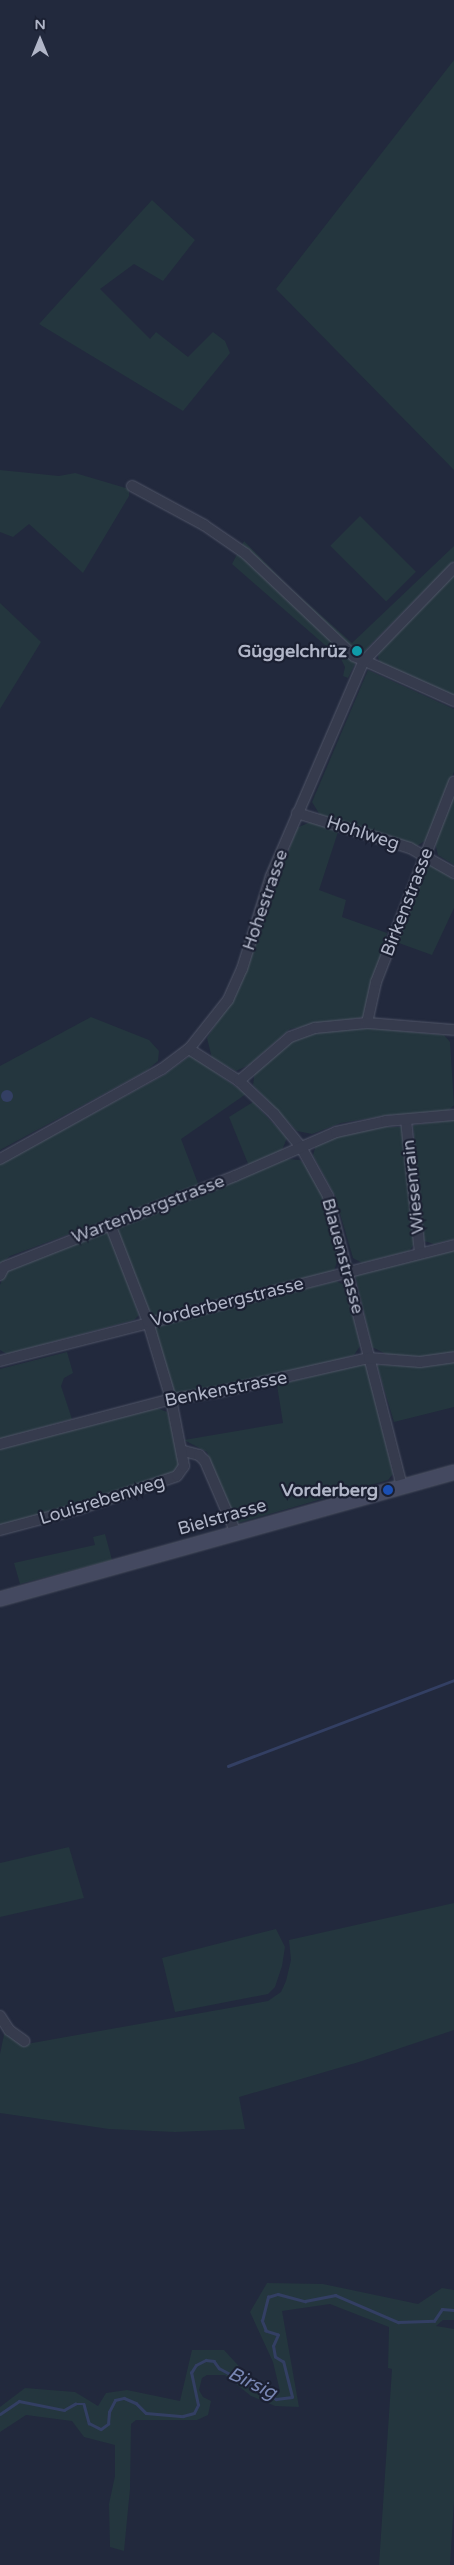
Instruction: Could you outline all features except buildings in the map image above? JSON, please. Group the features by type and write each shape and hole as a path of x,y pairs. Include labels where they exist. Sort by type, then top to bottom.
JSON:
{"main road":[{"name":"Bielstrasse","path":"0,1599 454,1472"}],"street":[{"path":"132,486 204,525 246,554 330,635 363,662 454,701"},
{"name":"Hohestrasse","path":"0,1159 162,1069 189,1049 232,991 271,876 363,662 454,568"},
{"name":"Birkenstrasse","path":"367,1023 376,982 454,782"},
{"name":"Hohlweg","path":"297,813 424,855 454,872"},
{"path":"239,1081 290,1037 315,1028 367,1023 454,1030"},
{"name":"Blauenstrasse","path":"189,1049 239,1081 274,1114 300,1147 328,1196 402,1486"},
{"name":"Wartenbergstrasse","path":"0,1276 4,1267 336,1132 386,1121 454,1115"},
{"name":"Wiesenrain","path":"406,1120 420,1253"},
{"name":"Louisrebenweg","path":"0,1530 80,1510 177,1476 184,1466 184,1451 172,1399 148,1322 110,1224"},
{"name":"Vorderbergstrasse","path":"0,1362 148,1322 454,1245"},
{"name":"Benkenstrasse","path":"0,1444 172,1399 219,1392 369,1358 420,1362 454,1357"},
{"path":"184,1451 199,1455 205,1462 236,1533"},
{"path":"0,2016 9,2030 24,2041"}],"shaded area":[{"path":"454,60 454,470 276,289"},
{"path":"152,200 195,240 163,281 134,264 100,289 150,339 156,332 188,357 213,332 225,341 230,353 183,411 39,324"},
{"path":"0,470 59,476 75,473 129,489 129,496 83,573 29,524 13,537 0,532"},
{"path":"360,516 416,572 386,602 330,546"},
{"path":"244,541 289,587 352,643 454,546 454,561 374,641 357,660 348,678 343,676 345,667 341,659 232,564"},
{"path":"454,575 454,697 381,665 378,658 379,650"},
{"path":"0,603 41,642 0,709"},
{"path":"368,670 454,709 454,772 426,840 417,846 320,815 312,802"},
{"path":"454,795 454,865 438,855 435,843"},
{"path":"310,822 338,832 319,890 346,900 342,917 387,933 364,1017 290,1029 249,1065 236,1071 212,1058 207,1038 236,993 297,828"},
{"path":"430,863 454,880 454,908 432,955 396,942 423,871"},
{"path":"91,1017 149,1040 159,1051 158,1061 146,1071 0,1150 0,1066"},
{"path":"358,1027 444,1035 450,1042 454,1105 445,1114 389,1115 341,1123 312,1134 297,1131 253,1085 255,1070 282,1046 304,1034"},
{"path":"191,1055 246,1094 181,1139 199,1186 10,1256 0,1265 0,1164 164,1075"},
{"path":"253,1102 287,1138 282,1150 249,1166 229,1117"},
{"path":"454,1120 454,1239 434,1244 424,1241 413,1125"},
{"path":"376,1127 404,1127 415,1243 409,1251 362,1263 353,1258 335,1196 313,1155 317,1142"},
{"path":"286,1159 300,1160 318,1178 338,1258 334,1271 156,1316 147,1312 116,1227"},
{"path":"108,1229 139,1315 134,1320 7,1354 0,1350 0,1285 5,1272 13,1266"},
{"path":"454,1250 454,1353 438,1357 390,1356 372,1347 355,1274"},
{"path":"336,1281 347,1286 360,1346 354,1355 332,1362 173,1395 154,1327"},
{"path":"67,1352 73,1373 64,1378 61,1386 72,1419 0,1439 0,1369"},
{"path":"454,1361 454,1407 394,1422 377,1365 423,1366"},
{"path":"366,1363 393,1474 388,1480 235,1524 207,1452 184,1440 283,1423 277,1385"},
{"path":"157,1408 167,1412 180,1456 178,1466 170,1475 87,1504 0,1527 0,1449"},
{"path":"105,1534 112,1560 20,1584 14,1563 95,1545 93,1537"},
{"path":"69,1847 84,1898 0,1917 0,1863"},
{"path":"454,1903 454,2030 359,2062 239,2097 245,2129 175,2132 109,2129 0,2113 0,2054 5,2030 21,2045 268,2001 281,1992 286,1981 291,1960 289,1940"},
{"path":"276,1929 285,1947 282,1966 275,1987 268,1994 175,2012 162,1958"},
{"path":"267,2283 323,2284 418,2304 442,2288 454,2290 454,2320 443,2320 436,2326 454,2329 454,2501 450,2565 379,2565 392,2369 388,2368 389,2327 330,2304 282,2311 299,2407 275,2406 251,2396 225,2375 207,2375 202,2378 199,2390 203,2397 211,2401 208,2415 197,2420 136,2420 131,2424 130,2489 124,2551 110,2547 109,2504 115,2476 115,2445 84,2437 72,2421 26,2415 0,2432 0,2407 25,2388 75,2392 98,2406 106,2393 127,2390 180,2401 192,2350 224,2350 247,2375 280,2391 273,2362 250,2312"}],"water":[{"path":"5,1090 9,1090 13,1096 9,1102 5,1102 1,1098 1,1094"}],"waterway":[{"path":"228,1766 454,1680"},
{"name":"Birsig","path":"0,2414 19,2401 64,2410 75,2404 84,2404 89,2423 101,2429 108,2424 109,2412 115,2400 124,2398 136,2403 146,2413 183,2416 194,2413 198,2405 191,2373 196,2365 206,2360 214,2361 219,2368 276,2399 292,2397 283,2362 275,2357 273,2346 278,2335 266,2331 262,2321 268,2297 278,2294 305,2301 335,2295 398,2322 434,2321 442,2309 454,2310"}],"place":[{"name":"Güggelchrüz","path":"357,651"},
{"name":"Vorderberg","path":"388,1490"}]}
